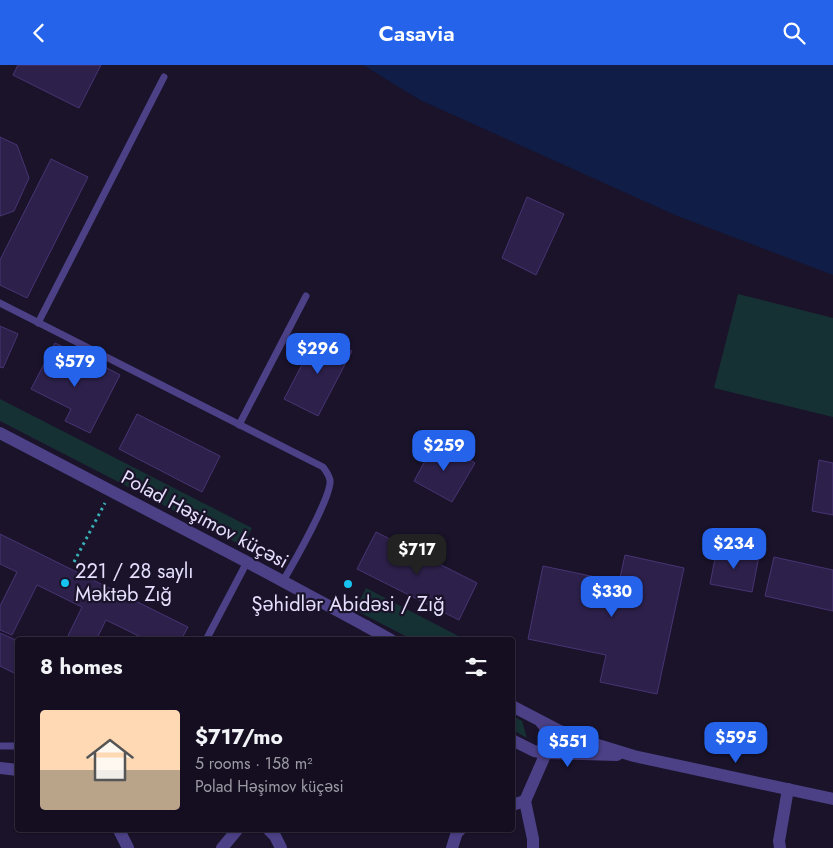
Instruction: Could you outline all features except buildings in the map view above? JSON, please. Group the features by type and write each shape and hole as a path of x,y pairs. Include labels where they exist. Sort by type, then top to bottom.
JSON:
{"street":[{"name":"Polad Həşimov küçəsi","path":"0,433 283,581 386,637"},
{"path":"366,626 368,637"},
{"path":"515,708 541,722 580,739 634,756 833,799"},
{"path":"533,848 533,839 518,803 546,753 551,739 549,732 541,722"},
{"path":"515,742 534,751 546,753 634,756"},
{"path":"0,769 15,770"},
{"path":"780,848 788,789"},
{"path":"120,832 128,848"},
{"path":"222,848 234,832"},
{"path":"271,832 281,848"},
{"path":"452,848 457,832"}],"lane":[{"path":"38,323 164,77"},
{"path":"239,425 306,296"},
{"path":"0,303 322,467 328,474 330,481 328,495 300,553 283,581"},
{"path":"208,637 247,562"},
{"path":"0,747 15,746"}],"path":[{"path":"74,562 112,491"}],"green space":[{"path":"738,294 833,318 833,417 714,388"},
{"path":"0,399 252,528 243,546 0,421"},
{"path":"366,588 460,637 407,637 355,610"},
{"path":"515,717 522,721 527,738 515,731"}],"water":[{"path":"363,65 833,65 833,275 675,215 420,100"}],"place":[{"name":"221 / 28 saylı Məktəb Zığ","path":"65,583"},
{"name":"Şəhidlər Abidəsi / Zığ","path":"348,584"}]}
